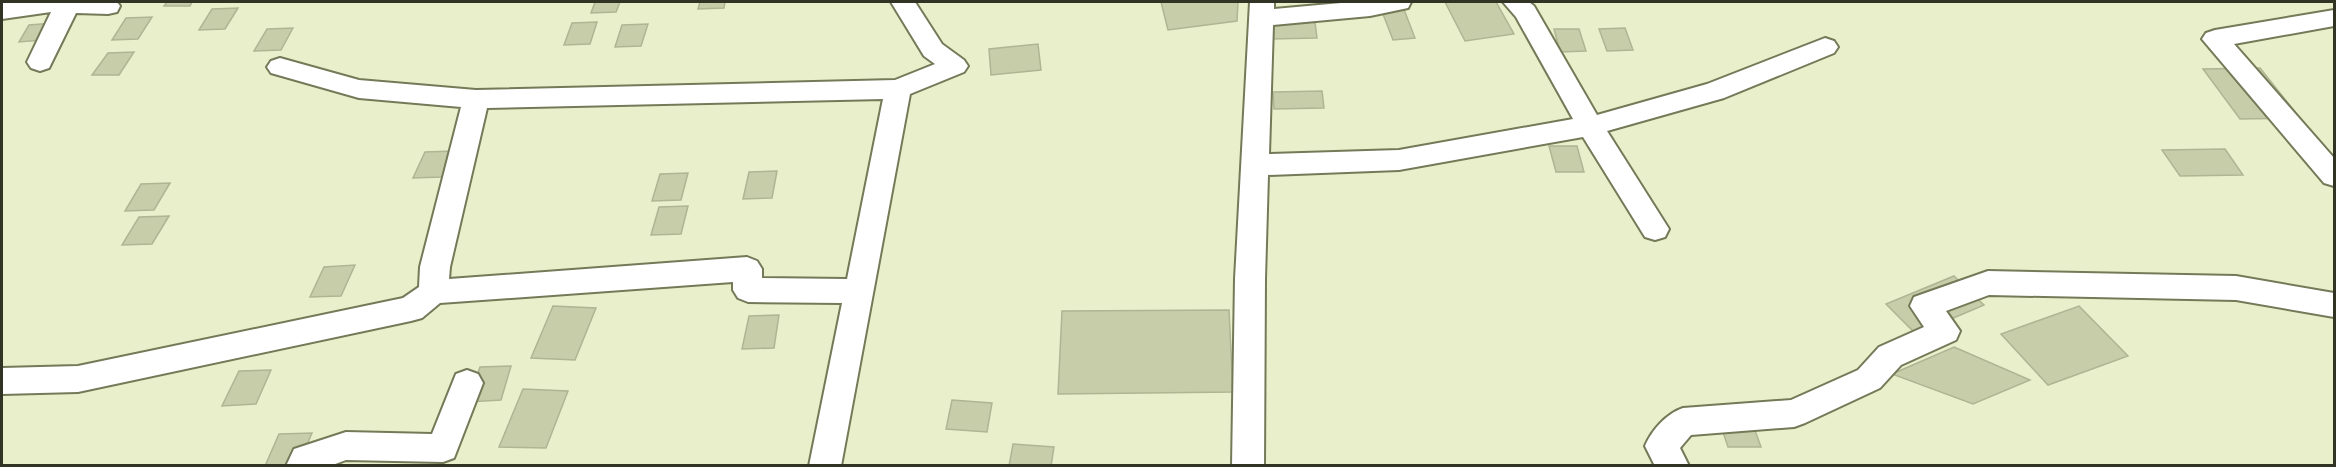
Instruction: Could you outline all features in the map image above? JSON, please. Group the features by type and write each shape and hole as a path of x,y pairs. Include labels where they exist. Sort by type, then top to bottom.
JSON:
{"street":[{"path":"2,11 66,2 65,4 108,6"},
{"path":"40,62 62,20 66,2"},
{"path":"280,67 359,89 476,99 898,89 956,66 933,50 903,2"},
{"path":"1248,465 1250,279 1262,10 1370,8 1399,2"},
{"path":"1515,2 1525,12 1590,126 1655,229"},
{"path":"2334,18 2215,39 2334,176"},
{"path":"1255,165 1399,160 1590,126 1715,91 1825,46"},
{"path":"825,465 898,89"},
{"path":"434,292 435,267 476,99"},
{"path":"2,381 78,379 411,309 434,292 747,269 747,290 858,291"},
{"path":"1672,465 1661,446 1683,422 1794,413 1869,379 1890,356 1945,331 1925,306 1988,283 2236,288 2334,305"},
{"path":"302,465 305,459 346,446 443,448 467,383"}],"building":[{"path":"167,2 192,2 190,6 164,6"},
{"path":"595,2 620,2 616,12 591,13"},
{"path":"700,2 725,2 724,8 698,9"},
{"path":"1161,2 1238,2 1237,21 1168,30"},
{"path":"1445,2 1496,2 1514,34 1465,41"},
{"path":"1403,7 1415,38 1393,40 1381,9"},
{"path":"238,8 225,29 199,30 212,9"},
{"path":"152,17 138,39 112,40 126,18"},
{"path":"597,22 590,44 564,45 572,23"},
{"path":"1315,22 1317,38 1270,39 1269,23"},
{"path":"53,23 43,40 19,42 29,25"},
{"path":"648,24 641,46 615,47 622,25"},
{"path":"293,28 281,50 254,51 267,29"},
{"path":"1625,28 1633,50 1607,51 1599,29"},
{"path":"1554,29 1579,29 1586,51 1560,52"},
{"path":"1038,44 1041,70 991,75 989,49"},
{"path":"134,52 119,75 92,75 108,53"},
{"path":"2260,68 2300,118 2240,119 2203,69"},
{"path":"1322,91 1324,108 1274,109 1273,92"},
{"path":"1549,146 1577,146 1584,172 1556,172"},
{"path":"2225,149 2243,175 2180,176 2162,150"},
{"path":"453,151 442,177 413,178 425,152"},
{"path":"777,171 772,198 743,199 749,172"},
{"path":"688,173 681,200 652,201 660,174"},
{"path":"170,183 154,210 125,211 141,184"},
{"path":"688,206 681,234 651,235 659,207"},
{"path":"169,216 152,244 122,245 139,217"},
{"path":"355,265 341,296 310,297 324,267"},
{"path":"1954,276 1984,305 1916,334 1886,304"},
{"path":"553,306 596,308 575,360 531,358"},
{"path":"2079,306 2128,356 2048,385 2001,334"},
{"path":"1229,310 1233,392 1058,394 1062,311"},
{"path":"779,315 774,348 742,349 749,316"},
{"path":"1954,347 2030,380 1973,404 1892,374"},
{"path":"511,366 501,400 468,402 480,367"},
{"path":"271,370 256,404 222,406 239,371"},
{"path":"523,389 568,391 546,448 499,447"},
{"path":"952,400 992,403 987,432 946,429"},
{"path":"1716,411 1748,411 1761,447 1728,447"},
{"path":"312,433 298,466 265,466 279,434"},
{"path":"1013,444 1054,447 1051,466 1009,466"}]}
